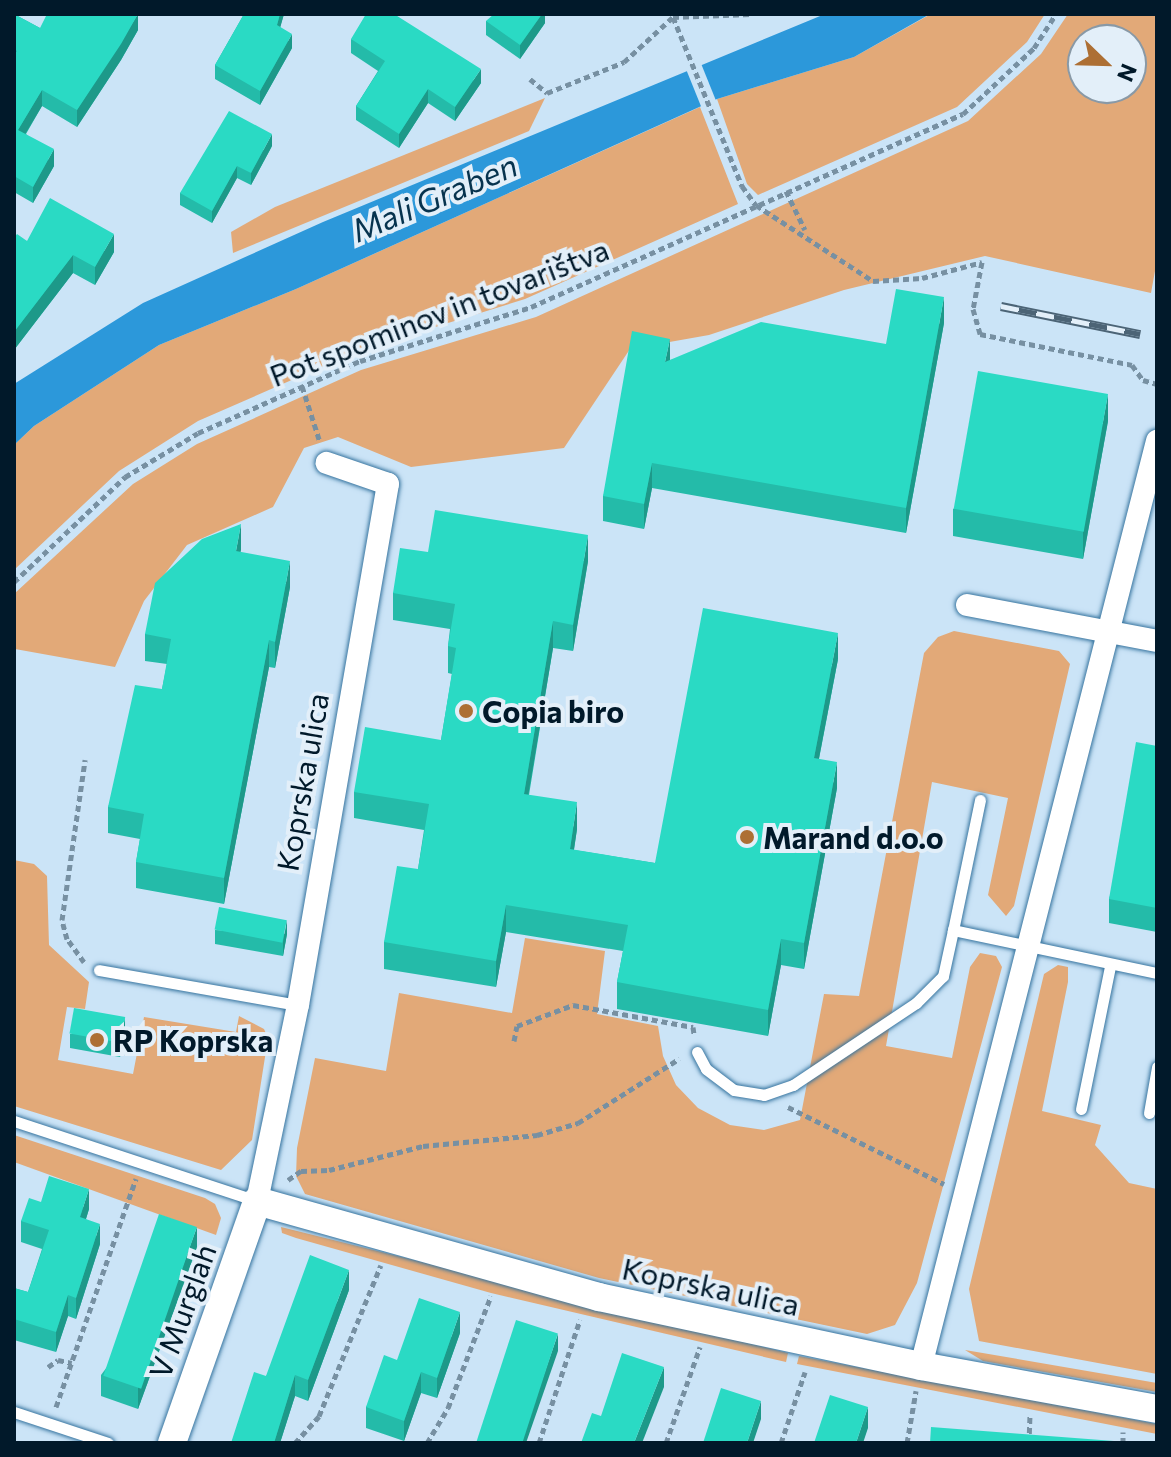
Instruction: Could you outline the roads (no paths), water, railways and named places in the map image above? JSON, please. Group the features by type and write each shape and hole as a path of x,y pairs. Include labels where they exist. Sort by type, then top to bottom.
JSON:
{"street":[{"path":"921,1366 1028,944 1112,633 1157,441"},
{"name":"Koprska ulica","path":"327,463 388,484 298,1005 257,1201 599,1297 921,1366 1157,1409"},
{"path":"967,605 1157,641"},
{"name":"V Murglah","path":"172,1443 257,1201"}],"lane":[{"path":"697,1052 706,1069 734,1090 776,1092 916,1003 943,976 980,800"},
{"path":"953,930 1028,944 1110,966 1157,973"},
{"path":"1081,1109 1110,966"},
{"path":"99,970 298,1005"},
{"path":"1149,1113 1157,1067"},
{"name":"Koprska ulica","path":"14,1121 257,1201"},
{"path":"14,1412 108,1443"}],"water":[{"name":"Mali Graben","path":"825,14 930,14 854,57 717,99 296,289 159,345 34,426 14,445 14,384 143,303 323,222"}],"railway":[{"path":"1001,306 1140,334"}],"place":[{"name":"Copia biro","path":"466,711"},
{"name":"Marand d.o.o","path":"747,837"},
{"name":"RP Koprska","path":"97,1040"}]}
